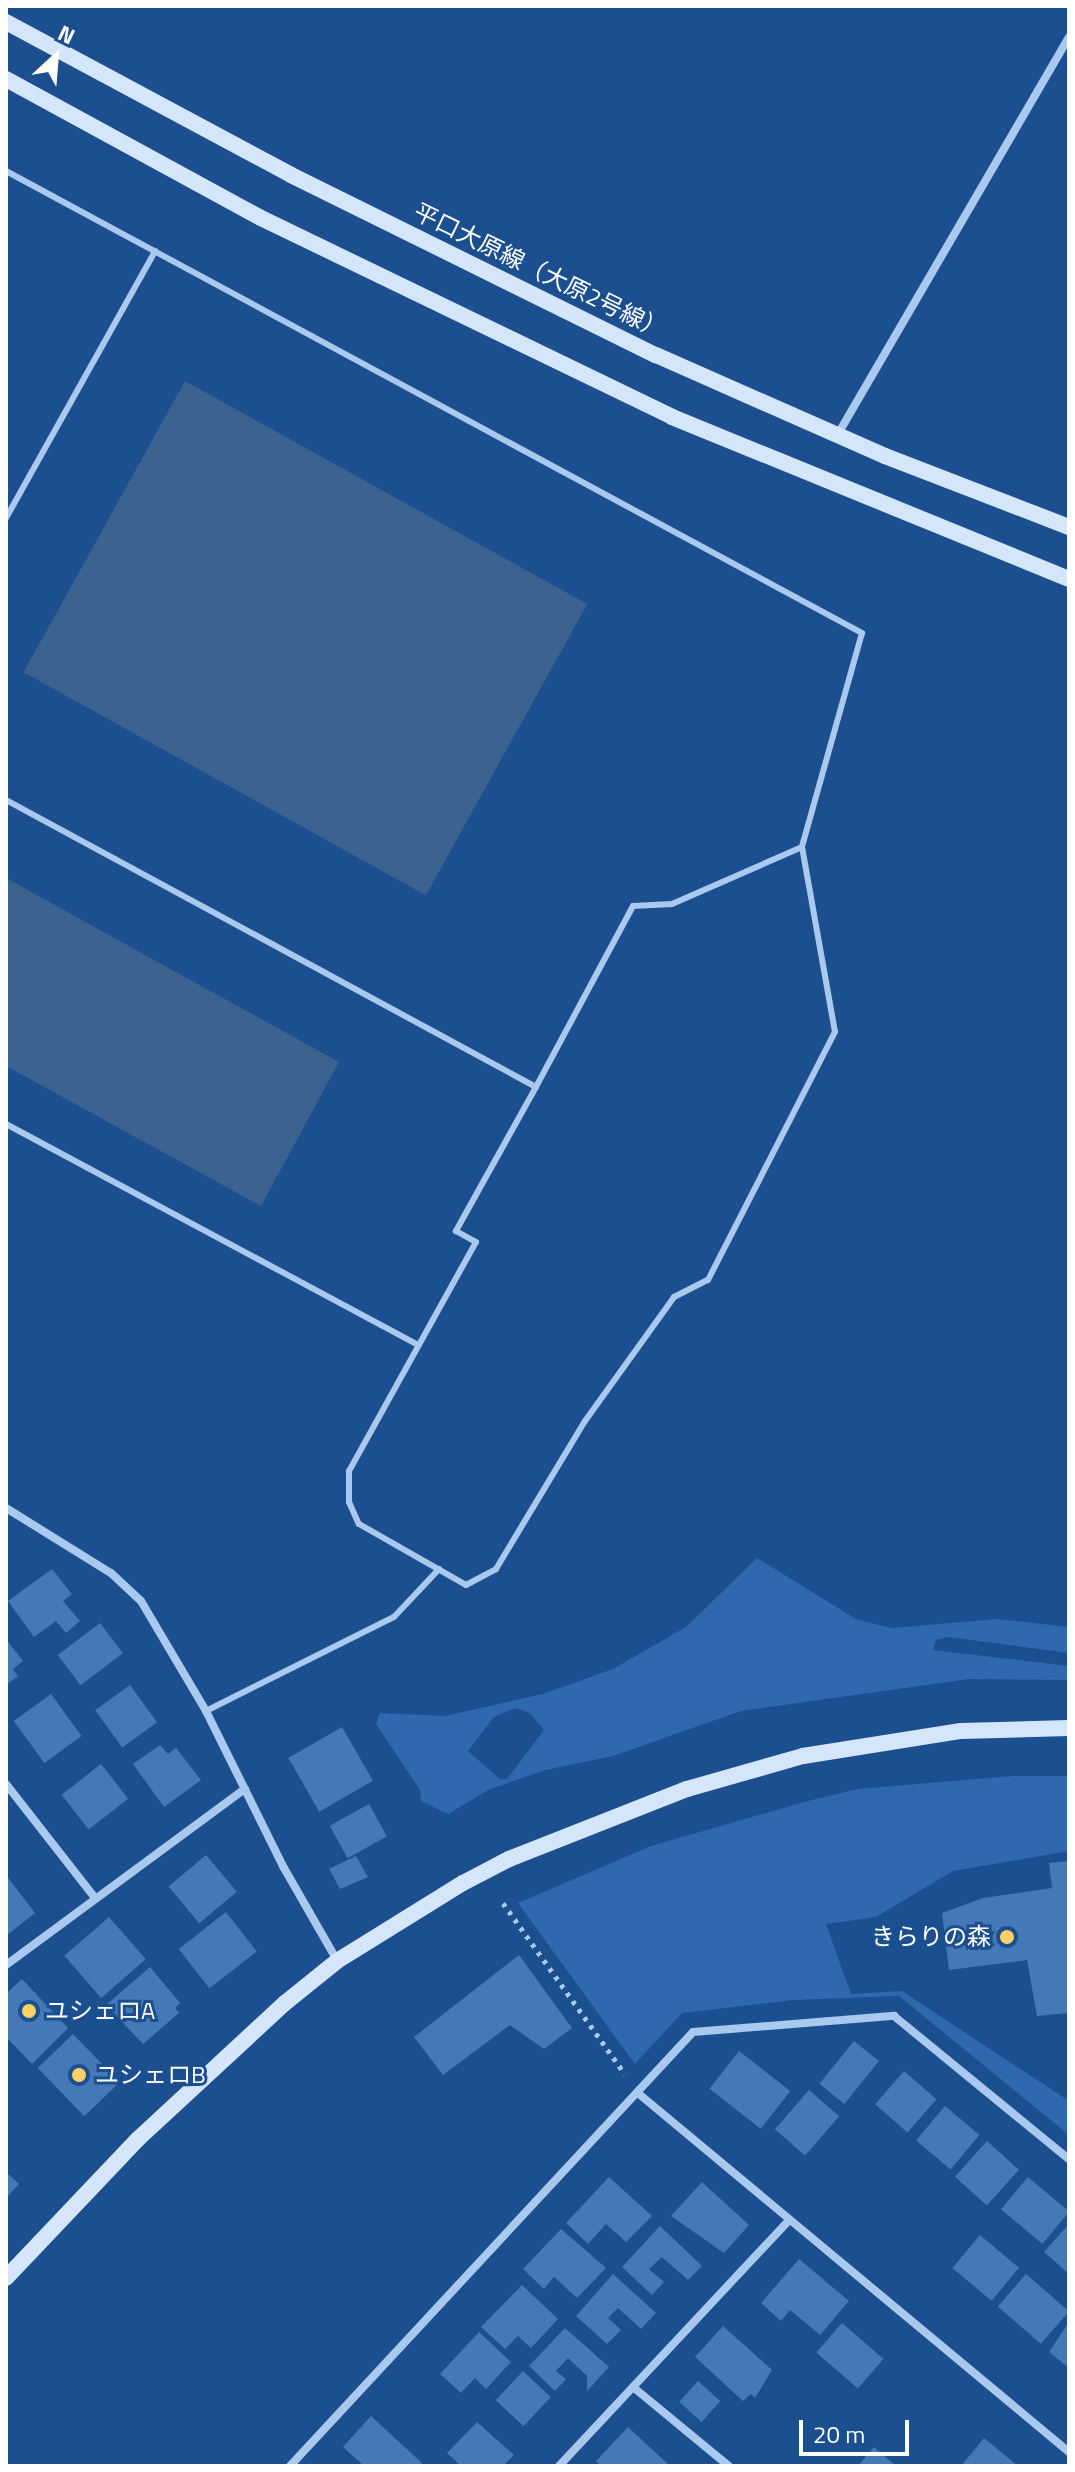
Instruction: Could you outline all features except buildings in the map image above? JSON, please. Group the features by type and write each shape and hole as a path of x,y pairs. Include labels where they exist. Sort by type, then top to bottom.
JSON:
{"street":[{"name":"平口大原線（大原2号線）","path":"6,22 485,272 669,361 838,434 1069,527"},
{"path":"838,434 1069,37"},
{"path":"6,79 261,218 672,417 1069,579"},
{"path":"6,1508 111,1573 141,1601 206,1711 337,1961"},
{"path":"6,2278 138,2139 337,1961 412,1911 509,1859 687,1789 803,1756 961,1731 1069,1728"},
{"path":"6,1784 95,1898"},
{"path":"6,1965 245,1789"},
{"path":"290,2466 639,2094 693,2032 894,2016 1069,2159"},
{"path":"639,2094 1069,2452"},
{"path":"559,2466 788,2221"},
{"path":"633,2387 729,2466"}],"lane":[{"path":"6,171 862,633 802,847 835,1032 708,1280 674,1297 585,1421 496,1569 466,1585 359,1524 349,1502 349,1471 476,1242 456,1231 633,906 672,904 802,847"},
{"path":"6,518 155,251"},
{"path":"6,800 536,1087"},
{"path":"6,1124 418,1345"},
{"path":"206,1711 394,1617 439,1569"}],"path":[{"path":"503,1903 639,2094"}],"shaded area":[{"path":"185,381 587,604 426,895 24,672"},
{"path":"6,878 339,1062 261,1206 6,1066"},
{"path":"757,1558 856,1619 892,1628 997,1619 1069,1627 1069,1653 948,1637 936,1640 933,1650 1069,1666 1069,1680 969,1679 741,1711 613,1756 545,1770 488,1790 448,1814 421,1801 420,1790 376,1724 380,1713 445,1716 543,1694 613,1669 686,1627","holes":["515,1708 530,1713 544,1730 507,1779 500,1779 468,1751 494,1717"]},
{"path":"1012,1776 1069,1776 1069,1851 953,1871 876,1917 826,1924 851,1994 902,1991 1069,2101 1069,2135 899,1996 793,2000 682,2013 635,2064 518,1903 651,1846 808,1801 858,1789"}],"place":[{"name":"きらりの森","path":"1007,1937"},
{"name":"ユシェロA","path":"29,2011"},
{"name":"ユシェロB","path":"79,2075"}]}
